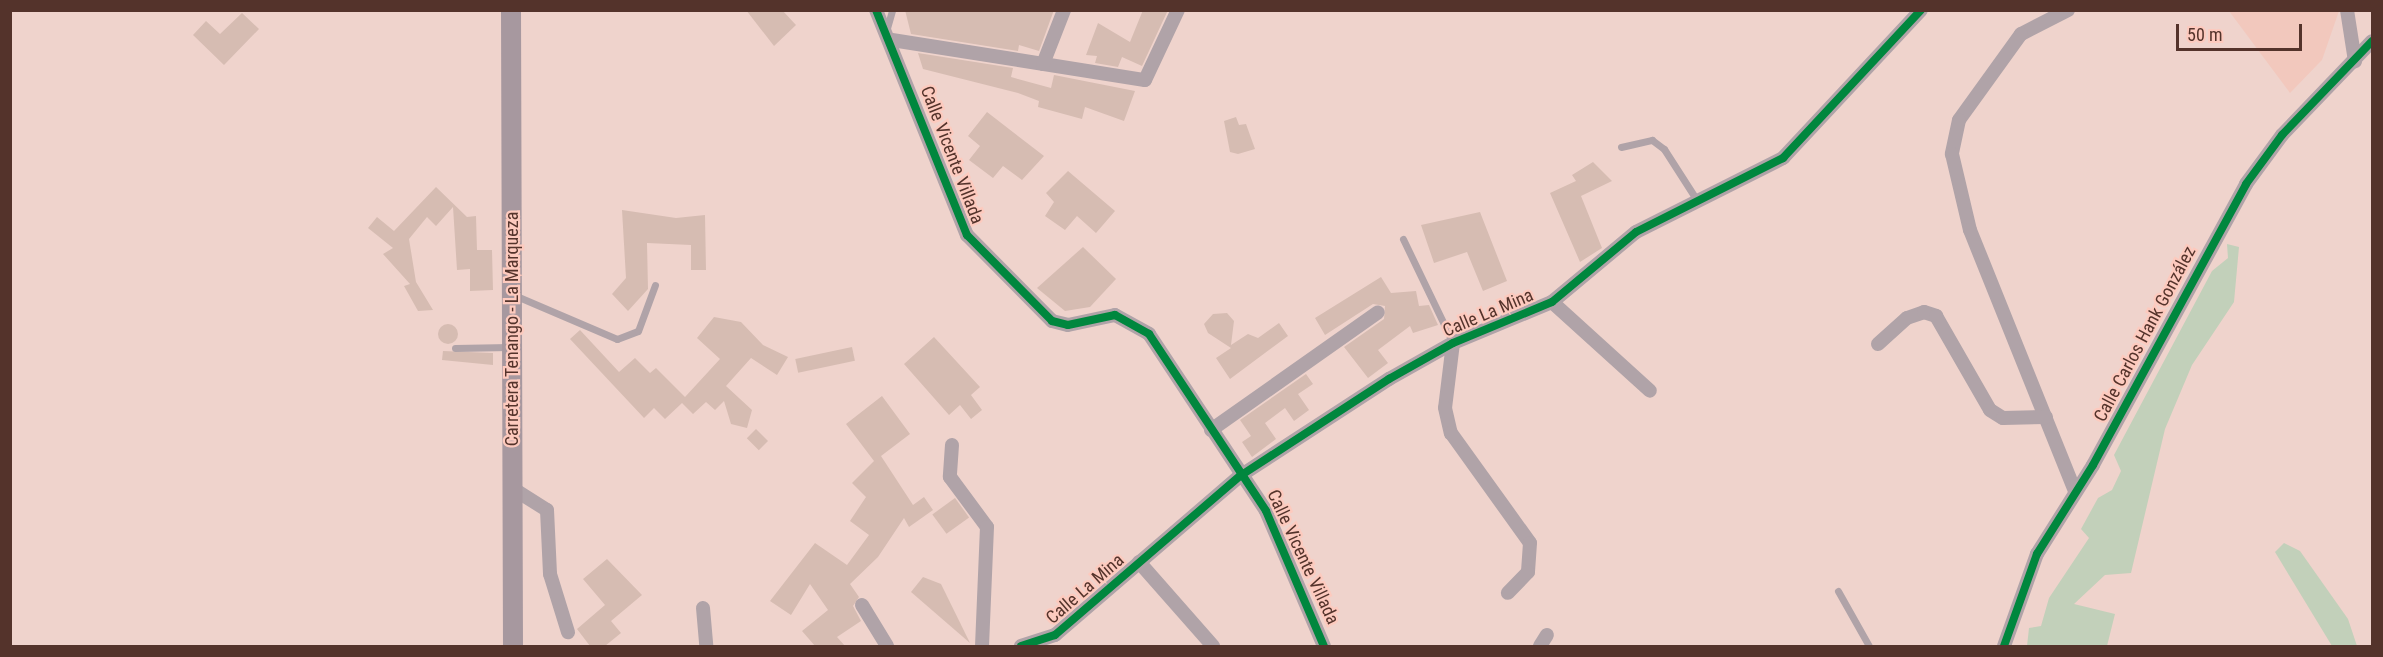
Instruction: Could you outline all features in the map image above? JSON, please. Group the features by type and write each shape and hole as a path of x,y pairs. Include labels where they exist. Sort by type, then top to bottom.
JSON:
{"main road":[{"name":"Carretera Tenango - La Marqueza","path":"511,10 513,646"}],"street":[{"name":"Calle Vicente Villada","path":"876,10 889,34 967,235 1052,321 1068,325 1115,315 1135,323 1149,334 1240,476 1266,511 1324,646"},
{"path":"1043,64 1064,10"},
{"path":"889,34 1043,64 1145,80 1178,10"},
{"name":"Calle La Mina","path":"1021,646 1049,640 1240,476 1453,343 1552,302 1636,232 1766,169 1801,143 1921,10"},
{"path":"2068,10 2021,34 1976,91 1953,136 1970,230 2075,491"},
{"path":"2347,10 2355,61"},
{"name":"Calle Carlos Hank González","path":"2004,646 2029,571 2246,184 2282,135 2373,41"},
{"path":"1552,302 1650,391"},
{"path":"1210,430 1378,312"},
{"path":"1878,344 1907,318 1924,312 1936,316 1990,410 2003,418 2046,417"},
{"path":"1453,343 1444,408 1451,433 1530,543 1528,572 1508,593"},
{"path":"952,445 950,477 987,527 982,646"},
{"path":"512,488 547,510 550,574 568,632"},
{"path":"1139,562 1213,646"},
{"path":"862,606 887,646"},
{"path":"703,608 706,646"}],"lane":[{"path":"889,34 892,10"},
{"path":"1621,147 1652,140 1658,144 1698,202"},
{"path":"1403,239 1453,343"},
{"path":"512,294 616,339 638,331 655,285"},
{"path":"455,348 512,347"},
{"path":"1838,591 1869,646"}],"shaded area":[{"path":"2229,11 2339,11 2322,60 2290,93"}],"green space":[{"path":"2227,244 2239,247 2234,302 2192,365 2165,429 2131,573 2105,575 2074,604 2115,614 2107,646 2027,646 2029,628 2041,626 2049,598 2089,538 2081,529 2098,498 2112,490 2121,471 2114,455 2212,271 2228,258"},
{"path":"2284,543 2300,551 2348,619 2357,646 2332,646 2275,552"}],"building":[{"path":"746,10 782,10 796,25 774,46"},
{"path":"905,10 1054,10 1039,51 1019,45 1018,51 911,34"},
{"path":"1143,10 1168,10 1142,66 1122,57 1118,67 1095,63 1097,56 1086,55 1098,23 1130,42"},
{"path":"242,13 259,29 224,65 193,35 206,21 220,34"},
{"path":"918,53 1013,68 1011,77 1051,88 1054,75 1135,91 1124,121 1085,107 1082,119 1038,107 1039,101 1018,93 923,69"},
{"path":"987,112 1044,156 1022,180 1003,166 993,178 969,160 980,146 968,136"},
{"path":"1236,117 1239,125 1246,124 1255,149 1238,154 1230,152 1224,121"},
{"path":"1593,162 1612,181 1581,196 1602,248 1580,262 1550,193 1576,181 1572,175"},
{"path":"1068,171 1115,211 1096,233 1077,216 1065,230 1045,216 1054,202 1046,193"},
{"path":"436,187 467,217 476,216 477,250 492,250 493,290 470,291 470,269 457,270 453,207 436,226 427,217 409,239 416,282 433,310 418,311 404,286 410,284 383,254 393,248 368,228 377,217 394,231"},
{"path":"622,210 676,218 705,215 706,270 691,270 691,245 647,243 648,289 628,311 612,294 626,278"},
{"path":"1480,212 1507,281 1483,291 1467,252 1434,263 1421,225"},
{"path":"1083,247 1116,279 1090,307 1065,311 1037,288"},
{"path":"1381,277 1391,293 1416,291 1419,306 1429,305 1438,325 1413,333 1410,326 1378,350 1388,363 1368,378 1344,347 1384,319 1385,306 1373,304 1325,335 1315,318"},
{"path":"1227,313 1234,321 1231,345 1248,334 1258,338 1279,323 1288,336 1230,379 1216,358 1231,348 1208,333 1204,324 1213,314"},
{"path":"714,317 741,322 763,345 788,357 777,375 751,358 726,386 752,410 747,428 731,424 724,401 715,410 706,402 693,414 682,403 665,419 654,408 644,418 570,339 580,330 619,372 635,358 650,373 656,368 685,397 720,359 697,338"},
{"path":"448,324 455,327 458,334 455,341 448,344 441,341 438,334 441,327"},
{"path":"934,337 980,387 971,395 982,410 971,419 960,405 949,415 904,364"},
{"path":"852,347 855,361 798,373 795,359"},
{"path":"443,351 493,353 493,365 442,360"},
{"path":"1306,374 1313,384 1298,394 1309,410 1294,421 1285,408 1265,423 1276,439 1252,457 1242,442 1251,436 1240,420"},
{"path":"882,396 910,434 881,456 913,505 924,497 933,510 909,527 904,518 878,557 850,584 859,597 853,606 861,621 837,637 845,646 815,646 802,631 828,610 810,584 791,615 770,601 815,543 847,565 869,535 850,521 866,497 852,483 874,461 846,424"},
{"path":"756,429 768,441 759,450 747,438"},
{"path":"955,498 969,517 946,534 932,514"},
{"path":"607,559 642,595 611,621 621,633 605,646 590,646 577,629 605,605 583,579"},
{"path":"923,577 941,584 970,643 911,592"}],"cycle path":[{"path":"876,10 967,235 1052,321 1068,325 1115,315 1149,334 1266,511 1324,646"},
{"path":"1021,646 1055,635 1240,476 1389,379 1453,343 1552,302 1636,232 1783,158 1921,10"},
{"path":"2004,646 2037,554 2093,465 2246,184 2282,135 2372,41"}]}
